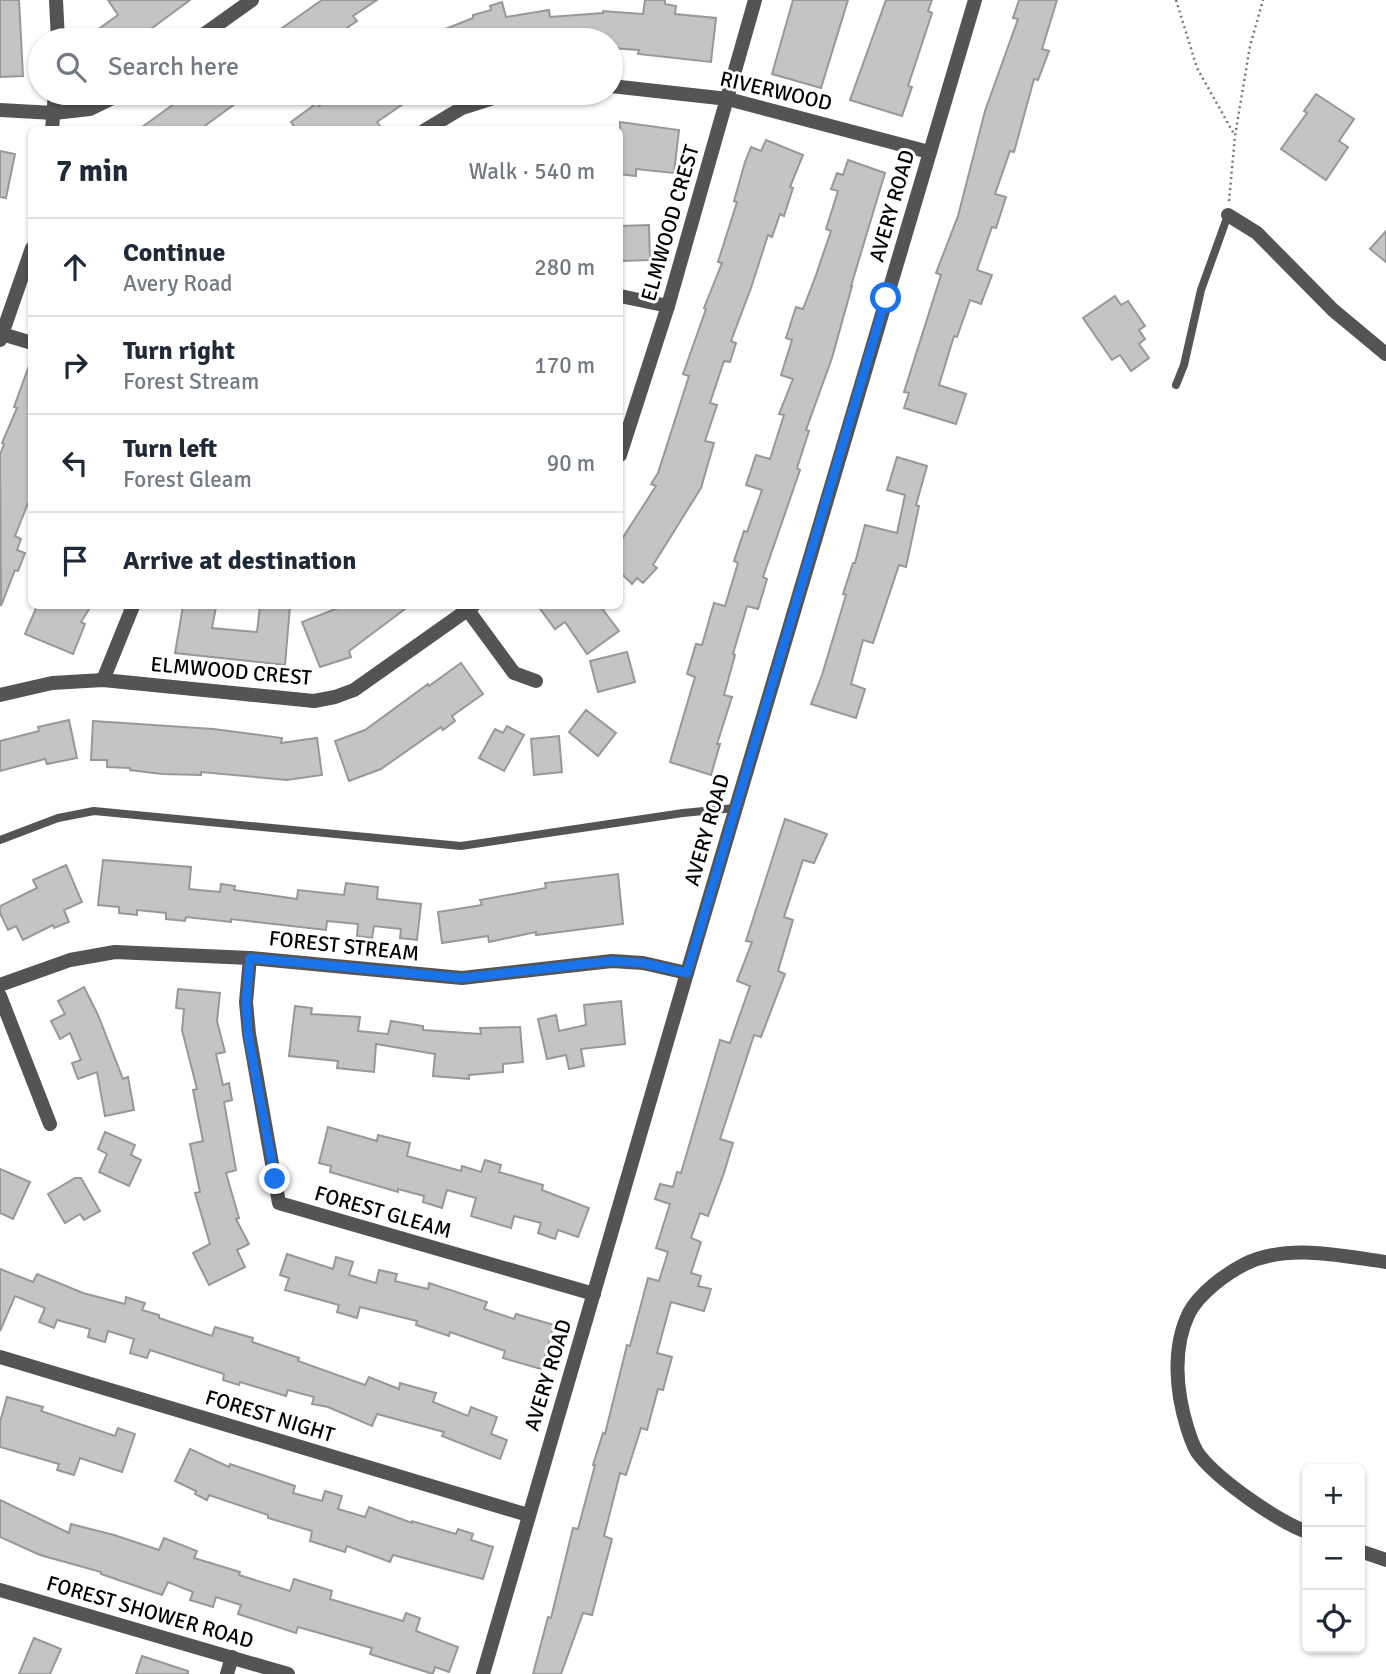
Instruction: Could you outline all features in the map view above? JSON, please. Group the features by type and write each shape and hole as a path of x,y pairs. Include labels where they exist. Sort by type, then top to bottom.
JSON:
{"street":[{"path":"56,0 57,28"},
{"path":"213,28 252,0"},
{"name":"ELMWOOD CREST","path":"623,446 668,306 755,0"},
{"name":"AVERY ROAD","path":"483,1674 735,808 975,0"},
{"name":"RIVERWOOD","path":"623,87 728,99 929,152"},
{"path":"52,126 54,105"},
{"path":"0,110 54,113 90,109 98,105"},
{"path":"432,126 471,105"},
{"path":"1228,215 1256,233 1333,310 1386,354"},
{"path":"28,259 1,337 28,342"},
{"path":"623,297 668,306"},
{"path":"103,680 132,609"},
{"name":"ELMWOOD CREST","path":"0,695 52,682 103,680 314,701 354,690 469,609"},
{"path":"471,609 514,673 536,681"},
{"name":"FOREST STREAM","path":"0,985 70,960 115,952 250,958 462,978 612,961 643,963 687,973"},
{"name":"FOREST GLEAM","path":"250,958 246,1002 248,1034 279,1203 593,1294"},
{"path":"0,996 50,1124"},
{"path":"1302,1530 1224,1480 1198,1455 1179,1400 1177,1368 1189,1313 1200,1298 1245,1264 1277,1255 1305,1252 1386,1262"},
{"name":"FOREST NIGHT","path":"0,1357 528,1515"},
{"path":"1365,1553 1386,1560"},
{"name":"FOREST SHOWER ROAD","path":"0,1590 288,1674"},
{"path":"227,1674 232,1657"}],"lane":[{"path":"1175,385 1184,365 1200,290 1228,215"},
{"path":"0,840 58,818 94,811 461,846 682,813 735,808"}],"path":[{"path":"1176,0 1197,68 1234,136"},
{"path":"1228,215 1234,136 1250,46 1263,0"}],"building":[{"path":"0,0 19,0 23,76 0,77"},
{"path":"108,0 190,0 152,28 100,28 118,15"},
{"path":"322,0 377,0 353,16 357,21 347,28 282,28"},
{"path":"645,0 665,0 665,4 676,6 675,14 716,18 711,62 638,54 639,50 623,49 623,28 448,28 473,18 473,15 491,10 490,6 502,2 506,17 549,10 550,17 603,11 643,14"},
{"path":"793,0 848,0 821,88 772,74"},
{"path":"886,0 932,0 928,11 932,13 908,86 912,87 902,116 850,100"},
{"path":"1019,0 1057,0 1042,49 1049,51 1038,80 1034,79 1014,152 1010,151 995,194 1006,197 996,228 992,227 977,270 992,275 981,304 970,300 957,337 954,336 939,385 966,394 956,424 904,408 909,393 904,392 941,275 936,273 958,216 985,111 1018,19 1013,18"},
{"path":"1316,94 1354,119 1339,141 1348,147 1326,180 1281,149 1307,113 1304,111"},
{"path":"172,105 233,105 205,126 144,126"},
{"path":"314,105 402,105 377,122 380,126 294,126 291,122"},
{"path":"620,122 679,130 674,173 636,169 636,176 623,174 623,126 620,126"},
{"path":"766,140 803,155 790,187 793,188 784,216 780,214 772,237 768,235 731,341 736,343 730,362 724,361 710,403 717,405 705,441 714,443 701,488 653,565 657,568 643,583 637,578 632,584 623,575 623,537 656,486 651,484 658,473 689,376 683,374 706,309 704,308 722,263 718,262 737,202 734,201 745,162 751,147 761,151"},
{"path":"0,151 15,154 6,198 0,197"},
{"path":"848,160 885,173 832,358 806,430 809,431 797,468 800,470 763,577 767,579 758,609 747,606 733,654 735,655 724,695 732,697 717,744 720,744 711,775 670,762 695,677 687,674 696,644 702,645 714,603 725,606 738,563 734,561 762,490 746,485 756,455 770,459 784,415 779,414 793,379 781,375 792,340 786,338 796,307 803,309 816,275 831,231 826,229 838,191 831,189 837,173 843,175"},
{"path":"649,225 650,260 623,261 623,226"},
{"path":"1386,231 1386,262 1370,249"},
{"path":"1115,296 1121,305 1128,301 1145,326 1139,330 1145,339 1139,344 1149,358 1131,371 1120,355 1112,360 1083,318"},
{"path":"28,368 28,503 15,536 21,539 17,550 25,553 1,606 0,455 4,444 2,443 17,408 14,407"},
{"path":"897,457 927,466 916,505 919,506 906,567 899,565 873,643 863,640 851,684 865,689 856,718 811,704 822,675 846,595 843,594 865,525 897,533 905,495 887,490"},
{"path":"36,609 89,609 81,622 85,624 73,654 25,634"},
{"path":"182,609 216,609 212,628 257,632 260,609 290,609 285,665 175,653"},
{"path":"335,609 405,609 349,651 351,657 320,667 302,622"},
{"path":"540,609 602,609 619,631 587,654 565,622 555,629"},
{"path":"627,652 635,682 598,692 590,661"},
{"path":"461,663 483,694 452,716 455,721 443,730 441,727 381,769 349,781 335,741 365,730"},
{"path":"586,710 616,733 598,756 569,732"},
{"path":"69,720 77,758 47,764 45,759 0,771 0,741 39,731 38,727"},
{"path":"93,721 213,729 282,738 281,743 317,738 322,775 287,780 201,772 201,775 162,774 107,767 107,760 91,760"},
{"path":"507,726 524,735 504,771 479,758 495,729 503,733"},
{"path":"559,736 562,772 534,775 531,739"},
{"path":"785,819 827,834 814,863 803,860 784,917 793,920 778,971 785,974 761,1037 754,1035 720,1139 733,1143 724,1173 708,1216 700,1213 691,1238 701,1242 691,1273 701,1276 698,1286 711,1289 704,1311 671,1302 657,1353 672,1357 663,1390 658,1389 647,1430 641,1428 626,1475 620,1473 604,1536 612,1539 592,1615 583,1613 561,1674 533,1674 548,1617 551,1618 573,1528 578,1529 593,1465 603,1433 605,1434 627,1345 630,1346 648,1278 659,1281 668,1252 656,1248 670,1204 655,1199 660,1184 673,1187 677,1172 681,1173 720,1040 730,1043 750,986 737,981 752,942 746,941"},
{"path":"103,860 191,867 189,889 220,892 221,884 235,886 234,890 297,899 298,890 344,895 346,883 378,887 377,899 421,904 417,940 400,938 401,929 374,926 372,938 357,936 358,924 327,921 326,930 231,919 231,922 186,917 185,921 166,919 166,913 137,910 137,915 119,913 119,907 98,905"},
{"path":"66,865 82,902 64,910 69,922 54,928 53,925 23,940 16,926 8,930 0,913 0,906 37,888 33,880"},
{"path":"618,874 623,924 536,935 536,932 489,942 488,936 442,943 438,912 482,905 480,900 546,888 545,883"},
{"path":"84,987 123,1079 128,1077 134,1110 105,1116 97,1072 78,1079 72,1063 81,1060 70,1033 60,1039 51,1021 65,1014 58,1001"},
{"path":"178,989 220,993 217,1021 225,1052 216,1054 223,1085 229,1083 232,1100 224,1102 236,1170 226,1173 239,1218 236,1219 249,1244 237,1250 245,1267 209,1285 193,1253 210,1244 195,1193 200,1192 190,1144 203,1141 193,1090 197,1089 182,1030 184,1009 176,1008"},
{"path":"621,1001 625,1044 581,1049 584,1066 569,1069 566,1055 547,1059 538,1019 556,1015 559,1031 586,1025 584,1005"},
{"path":"295,1006 312,1008 311,1014 360,1017 358,1031 388,1034 391,1021 423,1026 423,1030 481,1034 480,1028 520,1027 523,1062 503,1064 503,1072 469,1075 469,1079 433,1076 435,1054 376,1044 374,1072 337,1068 338,1061 289,1056"},
{"path":"328,1127 377,1141 378,1135 410,1143 407,1156 461,1171 462,1166 481,1172 485,1160 501,1165 499,1172 543,1185 542,1190 589,1208 578,1237 558,1230 555,1239 538,1233 541,1223 514,1216 511,1228 471,1216 476,1198 447,1190 442,1208 423,1202 424,1196 398,1189 398,1192 330,1172 331,1166 319,1163"},
{"path":"105,1132 135,1145 131,1155 141,1160 129,1186 99,1172 107,1154 98,1149"},
{"path":"0,1169 30,1182 13,1219 0,1213"},
{"path":"75,1178 81,1178 100,1211 84,1220 80,1214 65,1223 48,1194"},
{"path":"287,1254 333,1269 336,1257 353,1262 349,1275 376,1283 379,1270 397,1274 395,1281 428,1289 429,1283 487,1302 484,1309 514,1319 516,1314 554,1325 541,1369 503,1358 505,1351 450,1332 449,1336 416,1325 417,1321 360,1307 357,1318 337,1312 339,1305 285,1290 289,1278 280,1275"},
{"path":"0,1269 33,1282 37,1274 83,1293 125,1304 126,1297 145,1303 142,1310 159,1315 159,1318 212,1336 215,1327 253,1338 252,1342 365,1385 369,1377 399,1389 400,1383 436,1393 433,1402 468,1416 471,1407 497,1417 491,1434 507,1440 500,1459 442,1436 444,1432 377,1414 372,1426 328,1407 312,1404 314,1397 288,1390 286,1396 240,1382 239,1385 223,1380 224,1374 150,1350 147,1358 130,1353 134,1339 108,1331 105,1342 88,1337 90,1329 57,1320 54,1328 39,1322 45,1308 15,1296 0,1331"},
{"path":"7,1397 43,1407 41,1411 115,1436 118,1428 135,1434 122,1472 80,1458 74,1475 57,1470 59,1464 0,1447 0,1422"},
{"path":"190,1449 229,1467 230,1464 295,1486 293,1493 322,1501 325,1491 342,1496 338,1509 365,1517 369,1507 412,1523 456,1534 458,1529 473,1534 471,1540 493,1547 483,1579 393,1555 390,1562 347,1546 345,1552 310,1541 312,1531 268,1518 268,1515 209,1495 207,1500 195,1494 196,1491 175,1481"},
{"path":"0,1500 69,1533 71,1524 159,1550 164,1538 197,1551 194,1558 290,1591 294,1579 332,1591 330,1599 403,1621 406,1613 420,1618 416,1631 458,1647 449,1672 435,1667 433,1674 370,1654 372,1648 298,1627 296,1633 238,1614 241,1605 216,1597 213,1607 190,1600 193,1592 168,1582 162,1595 101,1572 40,1555 0,1537"},
{"path":"34,1638 61,1649 50,1674 19,1674"},
{"path":"142,1656 188,1671 188,1674 136,1674"}],"route":[{"path":"275,1179 248,1034 246,1002 250,958 462,978 612,961 643,963 687,973 886,298"}]}
